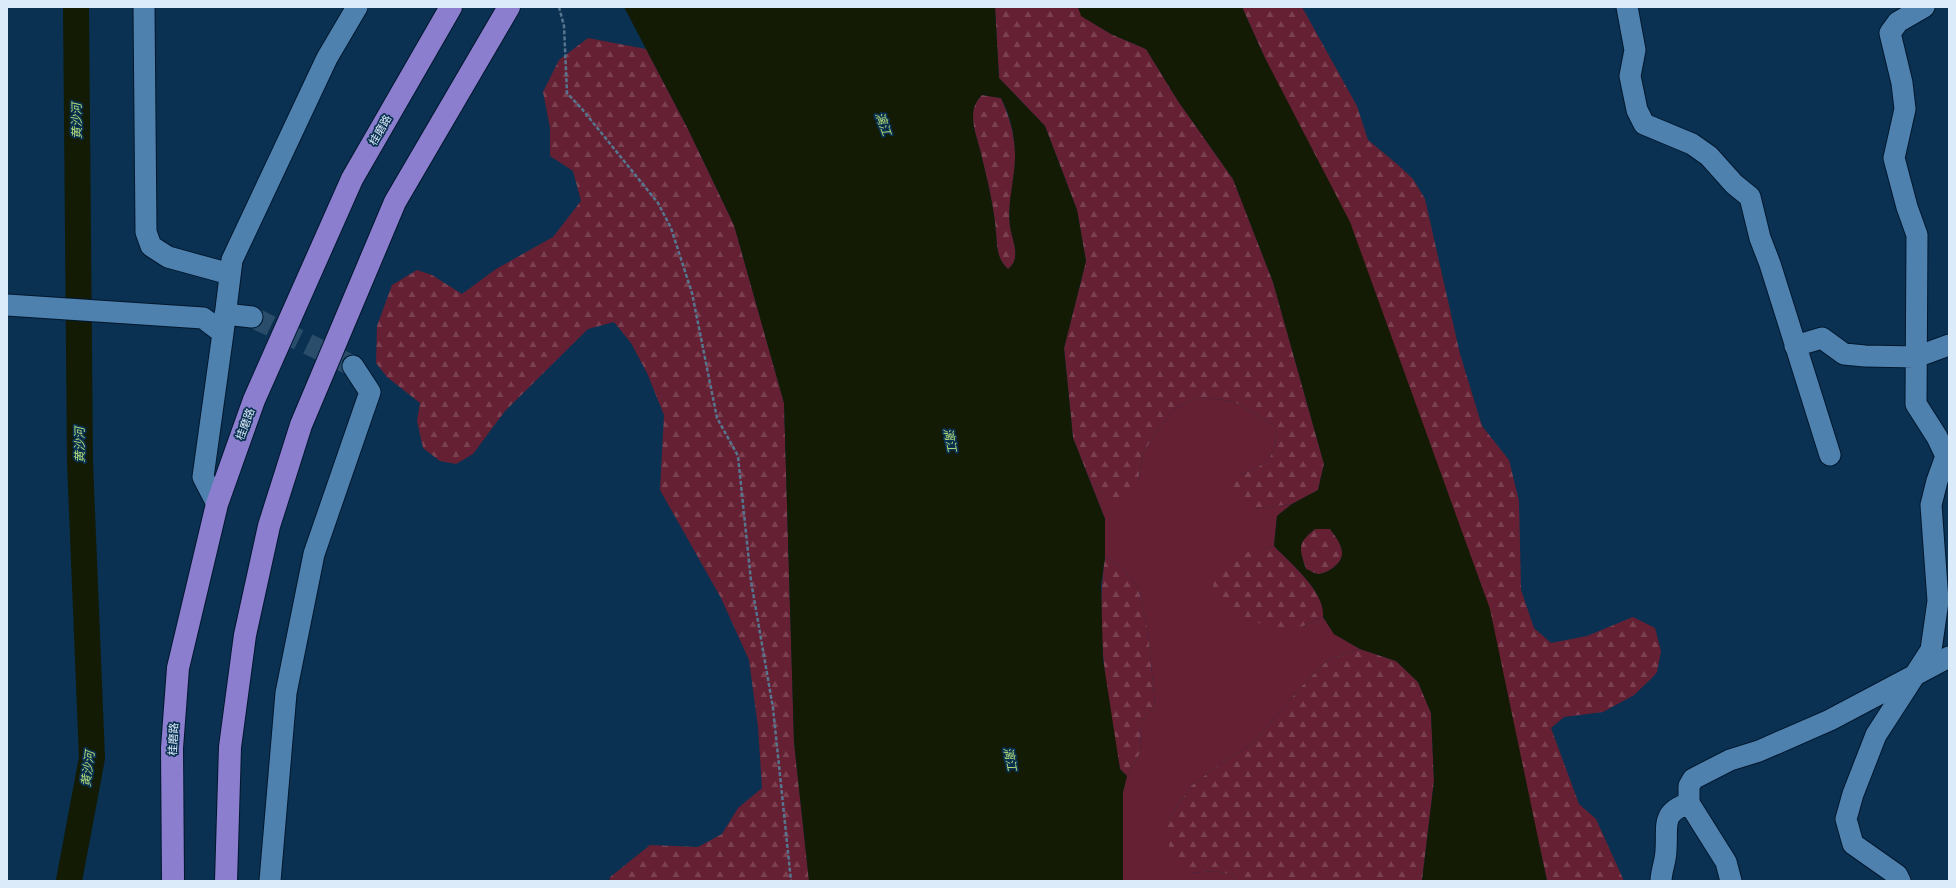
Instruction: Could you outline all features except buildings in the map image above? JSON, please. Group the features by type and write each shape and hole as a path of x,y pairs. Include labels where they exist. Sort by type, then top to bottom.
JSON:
{"main road":[{"name":"桂磨路","path":"172,881 172,748 178,668 217,504 254,400 352,179 451,7"},
{"path":"226,881 230,748 246,634 269,526 301,425 395,202 505,13"}],"street":[{"path":"144,7 146,232 151,246 168,257 230,274"},
{"path":"217,504 203,477 232,260 327,58 356,7"},
{"path":"1627,7 1635,50 1630,76 1637,110 1644,124 1692,144 1710,156 1734,184 1750,197 1760,238 1770,264 1830,456"},
{"path":"1900,881 1897,875 1853,844 1846,820 1853,794 1876,735 1932,650 1938,601 1931,505 1937,481 1946,456 1937,437 1916,404 1917,235 1907,207 1894,158 1905,109 1902,83 1890,33 1898,22 1924,7"},
{"path":"7,306 203,318 224,323 252,316"},
{"path":"1795,346 1822,338 1844,354 1916,357 1949,345"},
{"path":"270,881 286,693 312,562 370,392 354,366"},
{"path":"1731,881 1726,862 1688,803 1689,786 1693,779 1730,760 1759,751 1830,720 1949,657"},
{"path":"1661,881 1666,851 1665,823 1669,815 1678,806 1688,803"}],"path":[{"path":"559,7 564,26 567,92 582,108 658,203 671,228 692,292 718,418 738,456 751,580 773,708 792,881"}],"green space":[{"path":"995,7 1078,7 1082,16 1111,34 1146,49 1178,101 1233,179 1273,282 1324,464 1318,490 1292,504 1253,509 1234,497 1234,485 1237,476 1255,469 1268,460 1272,454 1275,446 1276,426 1233,401 1200,397 1176,408 1158,429 1143,453 1138,481 1128,498 1108,498 1090,481 1073,438 1064,348 1086,261 1077,210 1045,126 999,78"},
{"path":"1242,7 1302,7 1357,106 1368,140 1413,179 1425,199 1460,354 1482,426 1509,460 1519,501 1521,590 1534,628 1551,643 1587,636 1633,617 1655,628 1661,651 1657,672 1653,677 1634,695 1603,712 1564,717 1551,728 1579,804 1596,819 1624,881 1547,881 1539,844 1264,56"},
{"path":"588,38 646,49 688,129 734,225 784,403 794,742 809,881 611,881 609,878 650,845 698,847 722,834 738,808 762,788 758,727 749,660 721,598 660,490 664,415 647,373 631,343 614,322 588,329 505,411 473,454 456,464 440,461 423,448 417,421 420,403 387,377 376,363 377,326 392,285 417,270 432,275 462,294 496,269 553,237 581,201 573,171 550,156 550,128 543,92 559,60"},
{"path":"982,95 1001,98 1009,118 1014,138 1015,161 1009,217 1015,255 1012,265 1008,269 1004,265 998,252 994,214 974,127 974,107"},
{"path":"1200,397 1233,401 1276,426 1275,446 1268,460 1255,469 1237,476 1253,509 1292,504 1277,516 1274,546 1223,559 1303,626 1323,617 1334,634 1360,649 1328,660 1302,686 1253,743 1192,785 1167,821 1189,873 1215,871 1234,875 1237,881 1123,881 1123,792 1127,776 1140,753 1141,722 1155,705 1148,631 1138,587 1122,568 1105,557 1105,519 1090,481 1108,498 1138,481 1143,453 1158,429 1176,408"},
{"path":"1315,529 1330,529 1338,541 1342,551 1339,562 1333,568 1322,574 1306,569 1301,551 1302,542"},
{"path":"1274,546 1306,578 1313,588 1319,598 1323,617 1303,626 1282,631 1242,617 1214,600 1213,577 1223,558"},
{"path":"1105,557 1122,568 1138,587 1148,631 1155,705 1141,722 1140,753 1127,776 1120,769 1104,663 1101,610"},
{"path":"1360,649 1396,661 1418,682 1431,713 1434,781 1422,881 1237,881 1234,875 1215,871 1189,873 1170,856 1167,821 1192,785 1253,743 1302,686 1328,660"}],"water":[{"name":"漓江","path":"624,7 995,7 999,78 1045,126 1077,210 1086,261 1064,348 1073,438 1105,519 1105,557 1101,585 1103,659 1120,769 1127,776 1123,792 1123,881 809,881 794,742 784,403 734,225 688,129","holes":["982,95 1001,98 1011,124 1015,152 1009,217 1015,255 1012,265 1008,269 1004,265 998,252 989,186 973,121 975,104"]},
{"path":"1078,7 1242,7 1264,56 1350,222 1490,609 1547,881 1422,881 1434,781 1431,713 1418,682 1396,661 1360,649 1334,634 1323,617 1319,598 1313,588 1306,578 1274,546 1277,516 1292,504 1318,490 1324,464 1273,282 1233,179 1178,101 1146,49 1111,34 1081,16","holes":["1315,529 1330,529 1340,544 1342,555 1336,565 1322,574 1317,574 1306,569 1301,551 1302,543 1305,538"]}],"waterway":[{"name":"黄沙河","path":"69,881 92,758 80,462 76,7"}],"tunnel":[{"path":"252,317 353,366"}]}
